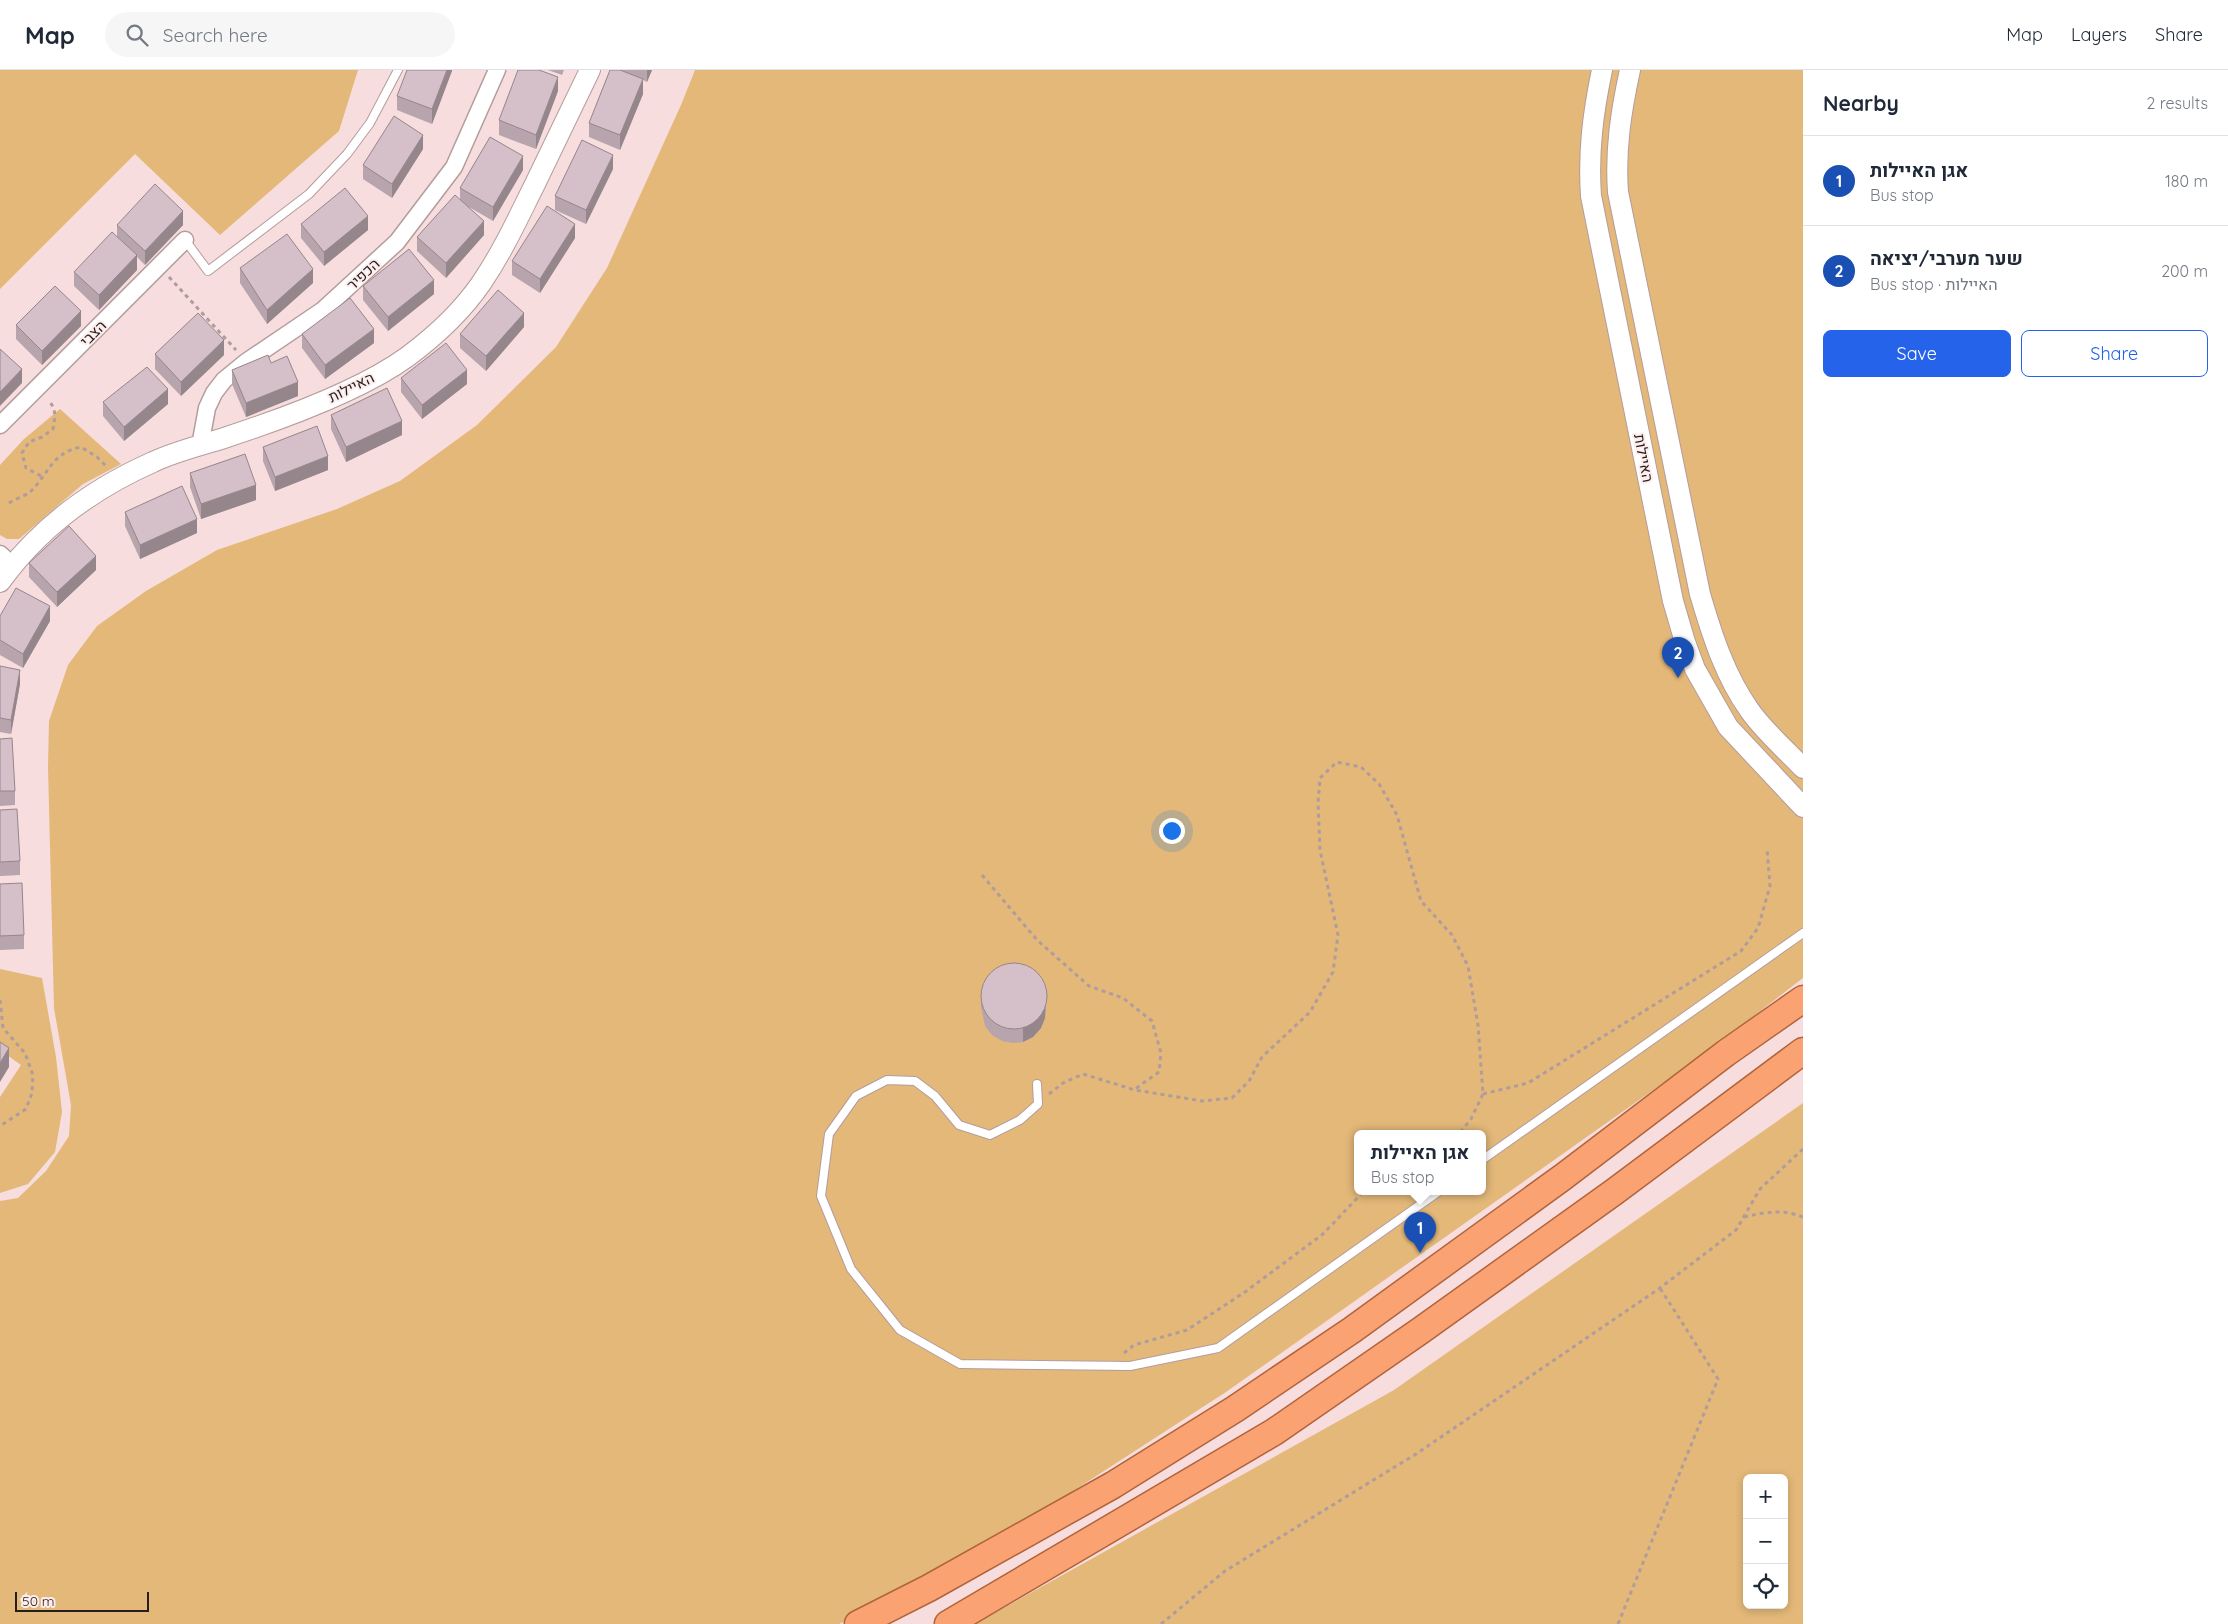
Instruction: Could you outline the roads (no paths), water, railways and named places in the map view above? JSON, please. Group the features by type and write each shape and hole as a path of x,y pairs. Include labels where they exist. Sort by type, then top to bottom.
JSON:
{"highway":[{"path":"858,1624 1113,1485 1235,1409 1352,1330 1563,1177 1726,1053 1803,999"},
{"path":"948,1624 1274,1432 1420,1331 1606,1198 1803,1051"}],"street":[{"name":"הכפיר","path":"200,446 204,418 214,393 224,380 246,362 323,310 397,242 454,167 497,70"},
{"name":"האיילות","path":"0,582 6,559 76,505 119,478 155,461 304,409 366,381 406,358 445,325 481,283 510,235 590,70"},
{"name":"האיילות","path":"1602,70 1593,112 1589,145 1591,196 1673,600 1695,669 1728,727 1803,807"},
{"name":"האיילות","path":"1630,70 1620,117 1617,147 1618,192 1700,594 1720,658 1750,711 1803,768"},
{"name":"הצבי","path":"0,425 185,240"}],"lane":[{"path":"185,240 208,271 309,194 347,154 370,123 398,70"},
{"path":"1486,1157 1803,933"},
{"path":"1037,1084 1038,1104 1020,1120 990,1135 958,1124 935,1096 915,1081 887,1080 856,1096 829,1134 821,1196 851,1270 900,1330 960,1364 1130,1366 1218,1348 1434,1195"}],"place":[{"name":"שער מערבי/יציאה","path":"1678,678"},
{"name":"אגן האיילות","path":"1420,1253"}]}
